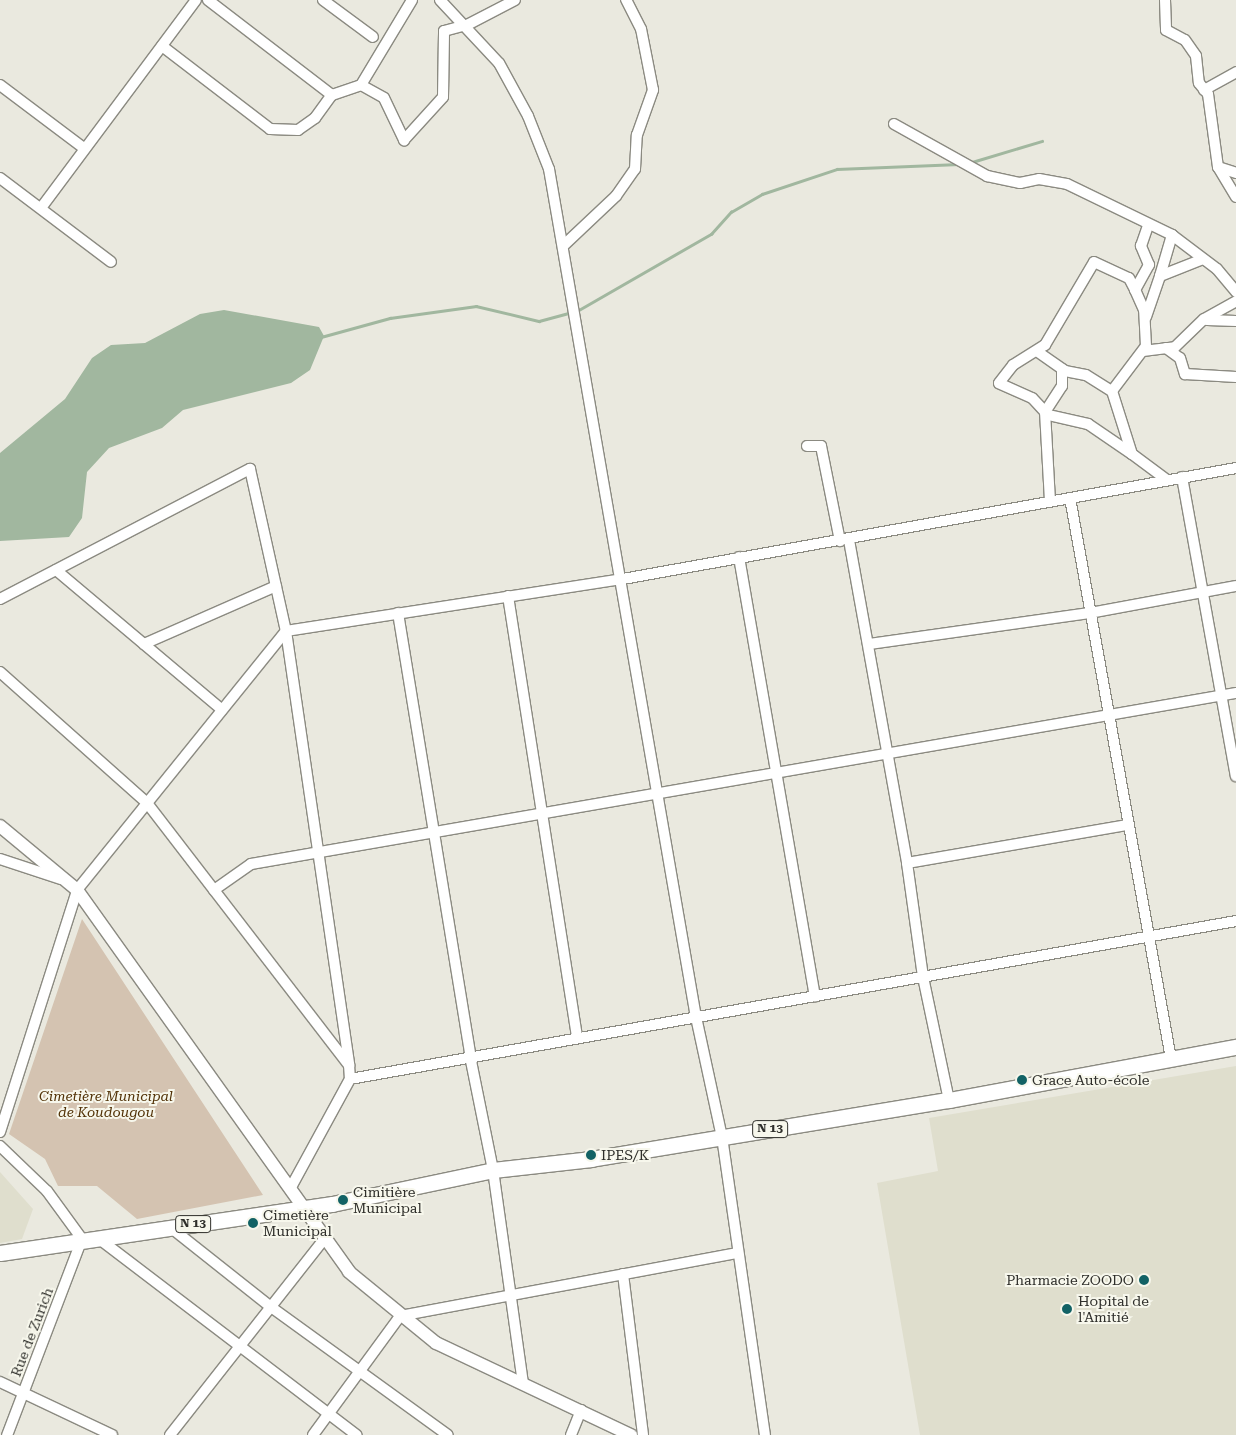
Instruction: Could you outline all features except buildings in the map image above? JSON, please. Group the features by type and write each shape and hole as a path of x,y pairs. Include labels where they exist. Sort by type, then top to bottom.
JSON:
{"main road":[{"name":"N 13","path":"0,1253 89,1238 304,1208 493,1170 722,1138 949,1100 1236,1047"}],"street":[{"path":"41,208 196,0"},
{"path":"208,0 332,95"},
{"path":"323,0 373,37"},
{"path":"162,46 280,133 304,126 332,95 361,85 412,0"},
{"path":"440,0 467,24 498,63 528,116 549,169 661,794 696,1017 722,1138 764,1435"},
{"path":"361,85 384,98 404,140 443,97 444,30 467,24 515,0"},
{"path":"563,246 616,196 634,169 637,135 653,90 641,29 626,0"},
{"path":"1165,0 1166,30 1185,40 1196,56 1218,167 1236,197"},
{"path":"1204,90 1236,72"},
{"path":"0,85 85,149"},
{"path":"894,124 987,176 1020,183 1039,179 1067,184 1148,226 1172,235 1203,259 1236,292"},
{"path":"1218,167 1236,173"},
{"path":"0,178 111,262"},
{"path":"1136,290 1149,265 1141,246 1148,226"},
{"path":"1112,391 1143,350 1145,318 1172,235"},
{"path":"1160,276 1203,259"},
{"path":"1145,318 1136,290 1129,278 1094,262 1038,352 1013,365 999,383 1032,398 1045,412 1088,424 1167,480"},
{"path":"1143,350 1175,347 1204,319 1236,301"},
{"path":"1204,319 1236,321"},
{"path":"1166,348 1180,358 1186,374 1198,378 1236,377"},
{"path":"1038,352 1062,369 1086,375 1112,391 1132,454"},
{"path":"1050,501 1045,412 1062,386 1062,369"},
{"path":"807,446 821,446 869,644 907,863 923,977 949,1100"},
{"path":"0,1132 77,890 286,631 622,579 1236,468"},
{"path":"0,599 250,469 286,631 350,1079 290,1189"},
{"path":"1182,477 1205,594 1236,776"},
{"path":"1070,498 1146,937 1171,1059"},
{"path":"739,557 775,774 815,996"},
{"path":"56,570 222,710"},
{"path":"144,644 276,586"},
{"path":"869,644 1090,613 1205,594 1236,586"},
{"path":"508,596 544,814 577,1038"},
{"path":"398,613 471,1061 493,1170 508,1293 523,1384"},
{"path":"0,672 147,803 349,1065"},
{"path":"214,890 251,864 434,834 1236,693"},
{"path":"907,863 1128,825"},
{"path":"0,826 77,890 349,1272 400,1316 436,1343 631,1435"},
{"path":"0,859 66,880"},
{"path":"350,1079 471,1061 577,1038 1236,921"},
{"path":"0,1146 47,1191 89,1238 240,1346 358,1435"},
{"path":"170,1227 271,1307 448,1435"},
{"name":"Rue de Zurich","path":"7,1435 89,1238"},
{"path":"170,1435 325,1238"},
{"path":"314,1435 400,1316 508,1293 738,1253"},
{"path":"623,1274 643,1435"},
{"path":"0,1382 112,1435"},
{"path":"571,1435 581,1410"}],"shaded area":[{"path":"224,310 319,327 324,336 310,370 291,383 183,410 162,428 109,448 87,472 82,518 69,537 0,541 0,453 65,399 92,358 111,345 145,343 200,314"},
{"name":"Hopital de l'Amitié","path":"1236,1066 1236,1435 920,1435 877,1183 938,1171 929,1118"},
{"path":"0,1172 33,1209 22,1239 0,1243"}],"green space":[{"name":"Cimetière Municipal de Koudougou","path":"82,919 263,1195 137,1219 97,1186 58,1186 45,1159 9,1134"}],"waterway":[{"path":"972,162 1042,141"},
{"path":"577,311 711,234 731,212 762,194 837,169 959,164"},
{"path":"321,337 390,318 476,306 539,321 572,312"}],"place":[{"name":"Grace Auto-école","path":"1022,1080"},
{"name":"IPES/K","path":"591,1155"},
{"name":"Cimitière Municipal","path":"343,1200"},
{"name":"Cimetière Municipal","path":"253,1223"},
{"name":"Pharmacie ZOODO","path":"1144,1280"},
{"name":"Hopital de l'Amitié","path":"1067,1309"}]}
